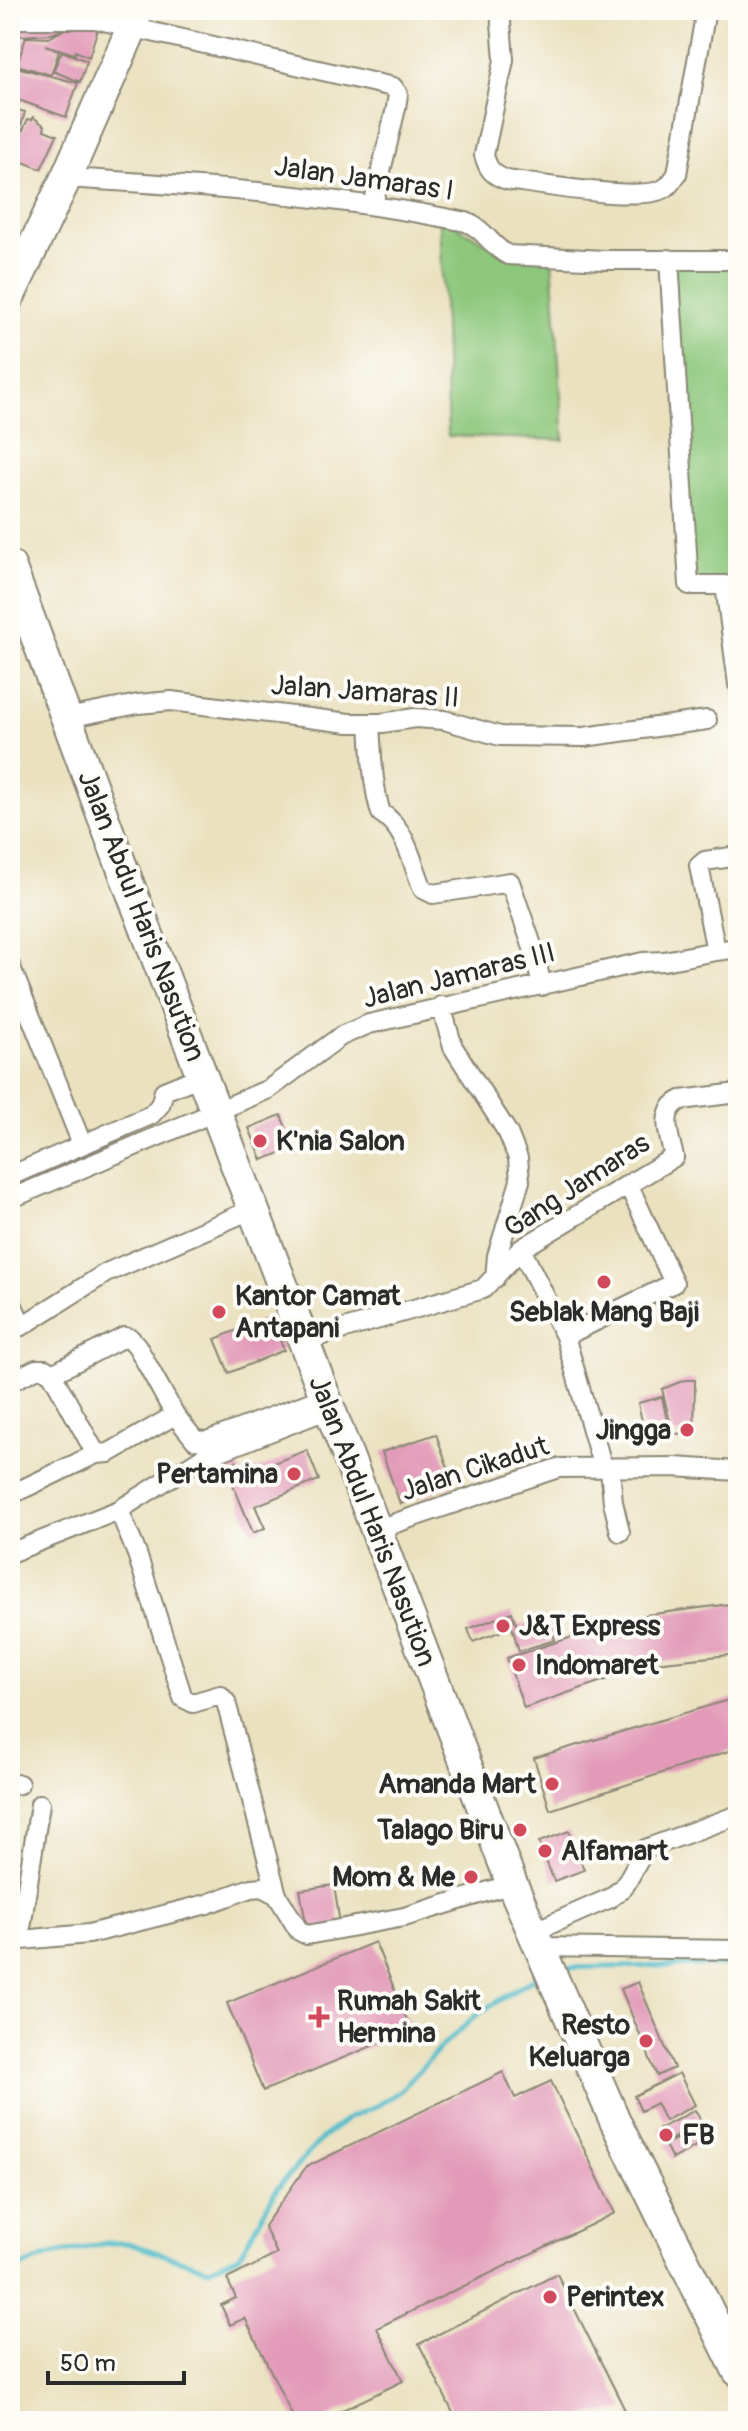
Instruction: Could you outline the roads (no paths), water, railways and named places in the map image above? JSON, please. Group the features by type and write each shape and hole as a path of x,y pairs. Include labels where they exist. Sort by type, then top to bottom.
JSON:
{"highway":[{"path":"10,295 66,178 134,19"},
{"name":"Jalan Abdul Haris Nasution","path":"10,566 201,1076 512,1884 616,2123 738,2371"}],"street":[{"path":"500,10 504,60 484,155 486,166 494,175 507,180 646,194 665,189 677,174 706,10"},
{"path":"10,19 134,19 393,87 398,94 396,108 373,205"},
{"name":"Jalan Jamaras I","path":"66,178 189,185 373,205 466,222 480,228 499,250 508,255 605,260 738,260"},
{"path":"669,259 689,585 725,585 738,684"},
{"name":"Jalan Jamaras II","path":"67,718 171,701 349,723 415,718 444,720 500,736 584,737 707,720"},
{"path":"370,723 373,781 379,808 399,829 423,889 433,894 510,882 533,948 542,986"},
{"path":"738,856 705,861 699,866 716,951 738,948"},
{"name":"Jalan Jamaras III","path":"10,1199 275,1086 341,1036 369,1024 643,962 716,951"},
{"path":"10,965 82,1144"},
{"name":"Gang Jamaras","path":"441,1006 453,1047 508,1133 518,1158 520,1181 497,1256 495,1278"},
{"path":"10,1176 151,1115 160,1105 164,1091 201,1076"},
{"name":"Gang Jamaras","path":"303,1341 483,1289 521,1249 674,1157 667,1116 673,1104 681,1100 737,1100"},
{"path":"565,1336 674,1283 628,1184"},
{"path":"10,1299 22,1326 106,1273 253,1209"},
{"path":"521,1249 565,1336 607,1468 620,1532"},
{"path":"52,1374 124,1337 130,1338 175,1415 195,1440 207,1441 327,1403"},
{"path":"10,1382 36,1369 45,1369 52,1374 96,1454"},
{"path":"10,1553 119,1510 200,1459 327,1403"},
{"path":"10,1495 96,1454 109,1453 175,1415"},
{"name":"Jalan Cikadut","path":"375,1530 558,1468 674,1467 738,1471"},
{"path":"119,1510 137,1554 183,1698 193,1703 220,1695 226,1702 277,1895 299,1931 307,1935 404,1917 512,1884"},
{"path":"40,1804 15,1941 112,1929 207,1904 251,1888 269,1889 277,1895"},
{"path":"538,1945 624,1887 645,1849 738,1815"},
{"path":"538,1945 738,1950"}],"waterway":[{"path":"559,1968 715,1965 738,1968"},
{"path":"10,2275 13,2270 52,2255 107,2243 127,2243 209,2269 239,2256 278,2187 324,2136 349,2118 399,2092 441,2047 479,2013 539,1975"}],"place":[{"name":"K'nia Salon","path":"260,1141"},
{"name":"Seblak Mang Baji","path":"604,1282"},
{"name":"Kantor Camat Antapani","path":"219,1312"},
{"name":"Jingga","path":"687,1430"},
{"name":"Pertamina","path":"294,1474"},
{"name":"J&T Express","path":"503,1626"},
{"name":"Indomaret","path":"519,1665"},
{"name":"Amanda Mart","path":"552,1784"},
{"name":"Talago Biru","path":"520,1830"},
{"name":"Alfamart","path":"545,1851"},
{"name":"Mom & Me","path":"471,1877"},
{"name":"Rumah Sakit Hermina","path":"319,2017"},
{"name":"Resto Keluarga","path":"646,2041"},
{"name":"FB","path":"666,2135"},
{"name":"Perintex","path":"550,2297"}]}
